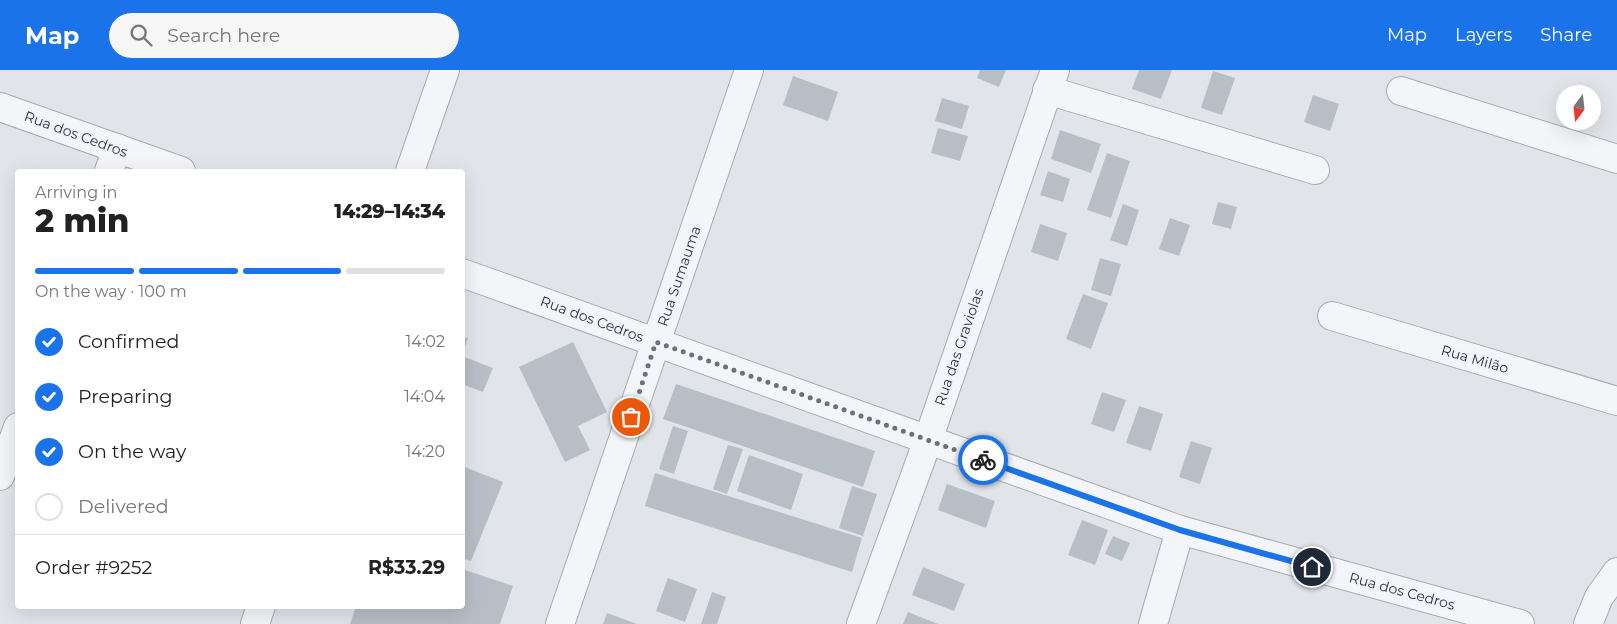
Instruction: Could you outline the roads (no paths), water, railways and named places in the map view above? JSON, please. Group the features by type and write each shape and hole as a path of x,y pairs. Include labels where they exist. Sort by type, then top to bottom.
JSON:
{"street":[{"path":"411,169 445,70"},
{"name":"Rua Sumauma","path":"560,624 749,70"},
{"path":"1051,80 1315,170"},
{"name":"Rua das Graviolas","path":"862,624 928,440 1051,80"},
{"path":"1401,91 1617,159"},
{"name":"Rua dos Cedros","path":"0,107 113,160 169,169"},
{"name":"Rua dos Cedros","path":"465,274 1180,530 1520,624"},
{"name":"Rua Milão","path":"1332,316 1617,401"},
{"path":"0,476 15,435"},
{"path":"1153,624 1180,530"},
{"path":"1588,624 1599,597 1617,572"},
{"path":"255,624 260,609"}]}
